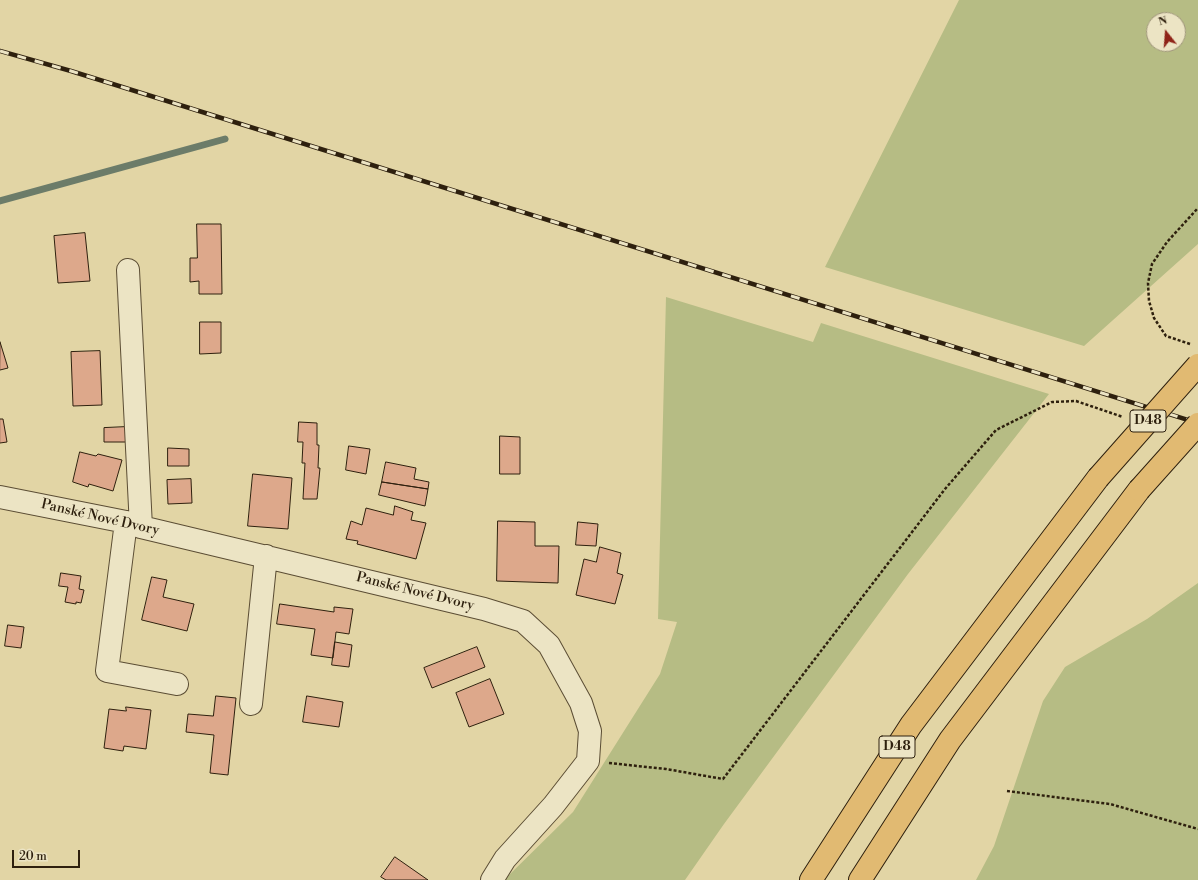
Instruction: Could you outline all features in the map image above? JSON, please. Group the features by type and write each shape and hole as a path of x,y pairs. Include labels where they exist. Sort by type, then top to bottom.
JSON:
{"highway":[{"name":"D48","path":"811,880 911,725 1098,478 1163,403 1195,354"},
{"name":"D48","path":"860,880 950,740 1139,490 1198,424"}],"street":[{"path":"128,270 134,524 107,671 177,684"},
{"name":"Panské Nové Dvory","path":"0,497 134,524 477,607 523,621 549,645 581,703 590,731 588,761"},
{"path":"250,704 266,556"},
{"path":"492,880 504,859 554,806 588,761"}],"path":[{"path":"1195,354 1166,336 1154,318 1149,301 1148,283 1152,264 1167,242 1198,208"},
{"path":"588,761 666,769 723,779 945,489 996,430 1052,402 1076,401 1126,419"},
{"path":"1007,791 1110,804 1198,829"}],"green space":[{"path":"959,0 1198,0 1198,244 1084,346 825,267"},
{"path":"666,297 813,342 821,323 1049,394 908,574 724,824 685,880 504,880 573,812 660,674 677,622 658,619"},
{"path":"1198,583 1198,880 976,880 994,846 1043,701 1065,667 1147,619"}],"building":[{"path":"197,224 221,224 222,294 199,294 199,281 190,282 190,258 197,258"},
{"path":"85,233 90,281 58,283 54,236"},
{"path":"200,322 221,322 221,353 200,354"},
{"path":"0,342 8,368 0,370"},
{"path":"100,351 102,405 73,406 71,352"},
{"path":"0,419 3,419 7,442 0,443"},
{"path":"299,422 317,423 317,445 319,445 318,468 320,468 317,499 303,499 305,463 302,463 303,442 298,442"},
{"path":"126,427 126,442 104,442 104,428"},
{"path":"500,436 520,437 520,474 500,474"},
{"path":"349,446 370,449 366,474 346,470"},
{"path":"168,448 189,449 189,466 168,466"},
{"path":"80,452 96,456 98,454 122,460 113,491 89,484 88,487 73,482"},
{"path":"386,462 416,468 414,479 429,482 428,489 382,482"},
{"path":"253,474 292,478 288,529 248,526"},
{"path":"191,479 192,503 168,504 167,480"},
{"path":"382,482 428,489 425,506 379,495"},
{"path":"395,506 413,512 411,520 426,523 416,559 357,544 358,541 346,539 351,521 362,525 366,508 393,515"},
{"path":"498,521 535,522 535,546 559,546 558,583 497,581"},
{"path":"578,522 598,524 596,546 576,545"},
{"path":"600,547 621,553 617,573 623,575 615,604 576,595 584,559 596,562"},
{"path":"61,573 81,576 79,589 84,590 81,603 76,602 76,604 65,602 68,587 59,586"},
{"path":"152,577 167,580 163,597 194,604 187,631 142,620"},
{"path":"280,604 334,612 334,607 353,609 349,634 336,632 333,658 311,655 315,629 277,624"},
{"path":"8,625 24,627 21,648 5,646"},
{"path":"335,642 352,645 349,667 332,665"},
{"path":"477,647 485,667 432,688 424,668"},
{"path":"490,679 504,714 469,727 456,693"},
{"path":"216,696 236,698 228,775 210,773 214,735 186,732 188,714 213,716"},
{"path":"307,696 343,702 339,727 303,722"},
{"path":"126,707 151,710 146,749 124,746 123,751 104,748 109,709 126,711"},
{"path":"395,857 428,880 386,880 381,877"}],"waterway":[{"path":"0,201 225,139"}],"railway":[{"path":"0,51 71,71 1198,423"}]}
